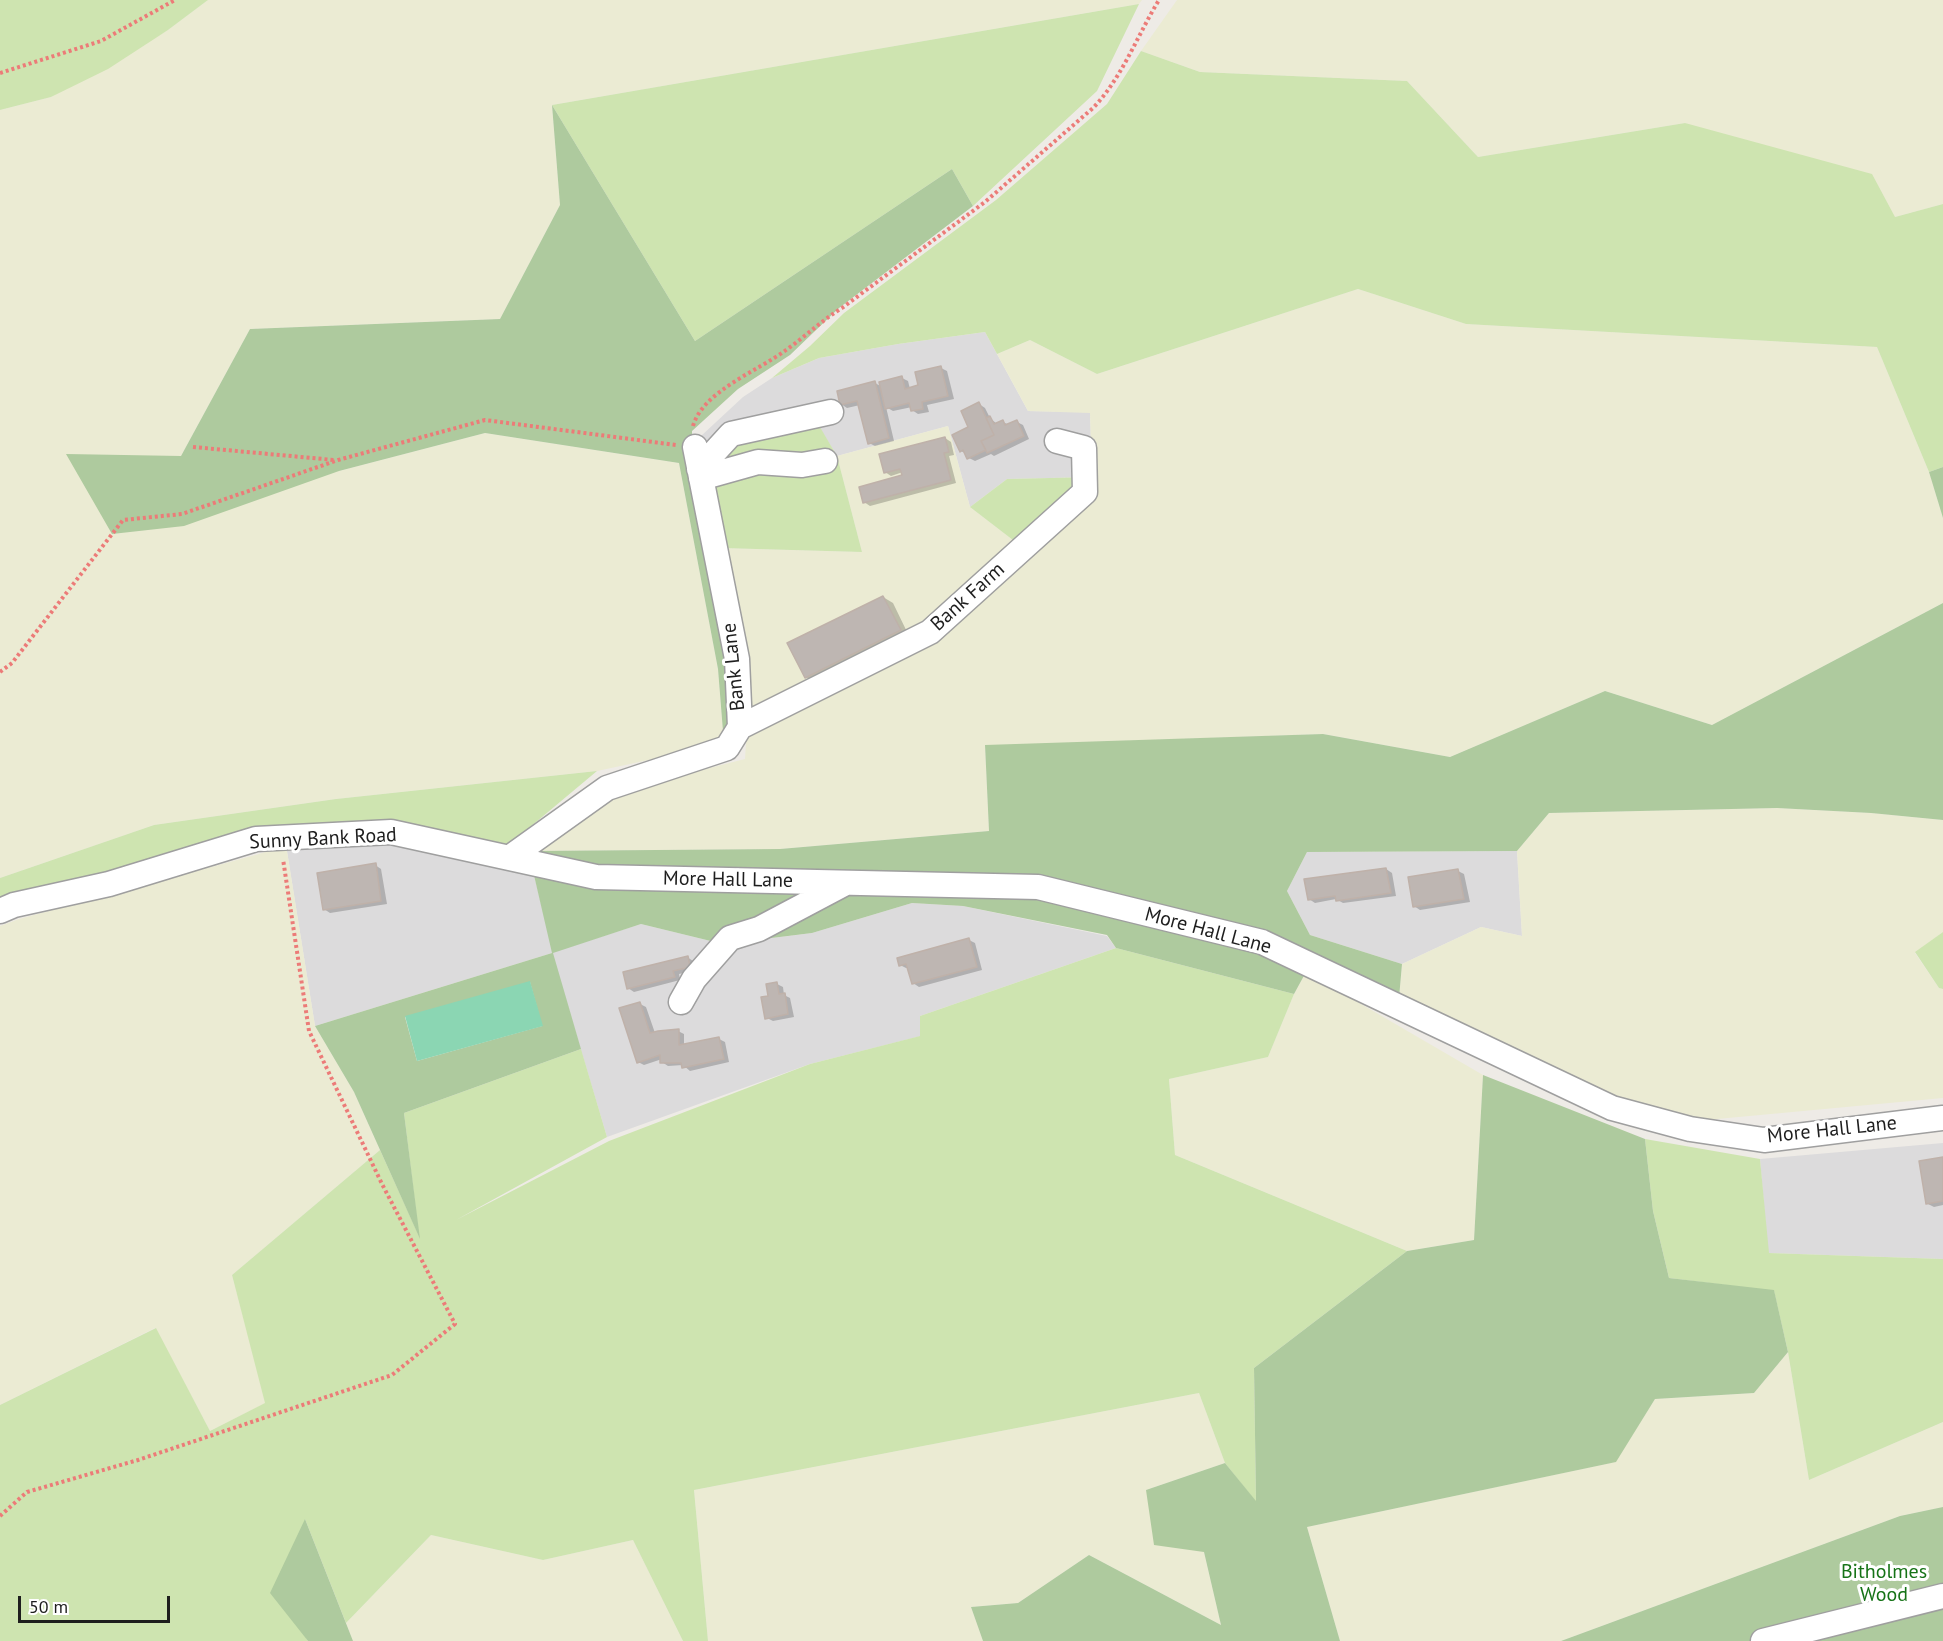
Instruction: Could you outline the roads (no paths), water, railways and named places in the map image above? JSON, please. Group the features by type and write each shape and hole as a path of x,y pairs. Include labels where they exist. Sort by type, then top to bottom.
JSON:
{"street":[{"path":"698,465 731,434 831,412"},
{"name":"Bank Farm","path":"740,727 930,632 1085,492 1084,448 1057,441"},
{"path":"698,465 758,462 802,465 825,461"},
{"name":"Bank Lane","path":"509,858 607,788 727,748 740,727 737,659 698,465"},
{"name":"Sunny Bank Road","path":"0,910 109,884 256,839 391,832 509,858"},
{"name":"More Hall Lane","path":"509,858 596,877 1038,887 1262,942 1612,1108 1690,1129 1764,1140 1943,1118"},
{"path":"681,1002 694,979 730,938 759,929 847,883"},
{"path":"1763,1641 1943,1596"}],"park label":[{"name":"Bitholmes Wood","path":"1884,1584"}]}
